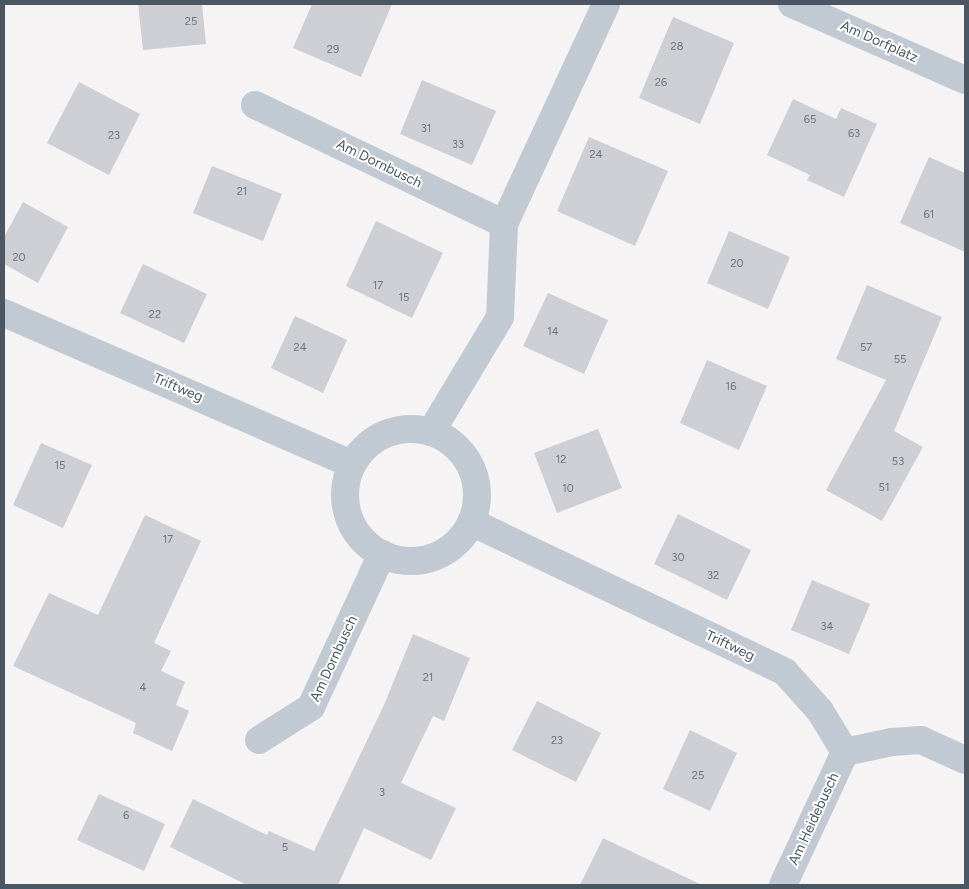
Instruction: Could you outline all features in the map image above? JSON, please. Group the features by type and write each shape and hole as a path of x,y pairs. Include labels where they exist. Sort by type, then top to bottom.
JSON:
{"street":[{"path":"431,432 500,317 504,224 606,4"},
{"name":"Am Dorfplatz","path":"792,4 965,80"},
{"name":"Am Dornbusch","path":"255,105 504,224"},
{"name":"Triftweg","path":"4,313 352,464"},
{"path":"408,429 431,432 462,452 471,468 476,505 471,522 459,540 443,553 423,560 402,560 382,554 364,542 352,525 345,505 345,484 352,464 366,446 385,434 408,429"},
{"name":"Triftweg","path":"471,522 785,672 820,711 846,752"},
{"name":"Am Dornbusch","path":"259,740 311,707 382,554"},
{"path":"846,752 892,742 921,740 965,760"},
{"name":"Am Heidebusch","path":"783,885 846,752"}],"building":[{"path":"138,4 202,4 206,44 143,50"},
{"path":"312,4 392,4 361,77 293,48"},
{"path":"673,17 734,43 700,124 639,98"},
{"path":"422,80 496,111 472,165 400,134"},
{"path":"79,82 140,114 109,175 47,143"},
{"path":"793,99 836,119 841,108 877,124 844,197 807,180 810,175 767,155"},
{"path":"589,137 668,171 635,246 557,211"},
{"path":"929,157 965,173 965,252 900,223"},
{"path":"212,166 282,194 263,241 193,213"},
{"path":"23,202 68,227 38,283 4,264 4,237"},
{"path":"376,221 443,253 412,318 346,286"},
{"path":"729,231 790,257 768,309 707,283"},
{"path":"143,264 207,294 184,343 120,313"},
{"path":"867,285 942,317 894,431 923,447 882,521 826,490 886,380 836,359"},
{"path":"548,293 608,320 584,374 523,346"},
{"path":"295,316 347,340 323,393 271,368"},
{"path":"707,360 767,386 739,450 680,423"},
{"path":"598,429 622,488 557,513 534,453"},
{"path":"41,443 92,465 63,528 13,505"},
{"path":"678,514 751,550 727,600 654,564"},
{"path":"145,515 201,541 154,643 171,651 161,671 185,682 176,705 189,711 172,751 133,733 136,723 13,666 49,593 98,615"},
{"path":"812,580 870,604 849,654 791,630"},
{"path":"413,634 470,658 444,721 433,716 401,783 456,808 431,860 364,828 338,885 247,885 170,847 193,799 267,835 269,831 314,851 384,705"},
{"path":"537,701 601,733 576,782 512,750"},
{"path":"690,730 737,753 710,811 663,789"},
{"path":"99,794 165,824 144,871 77,840"},
{"path":"603,838 645,858 702,885 580,885"}]}
